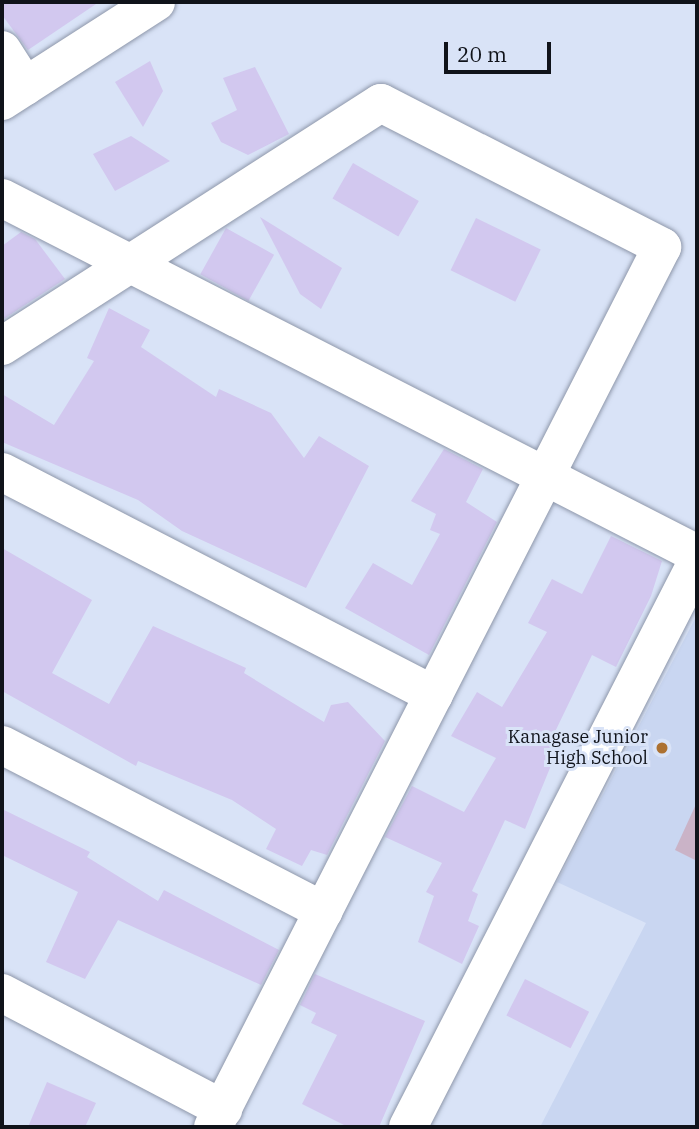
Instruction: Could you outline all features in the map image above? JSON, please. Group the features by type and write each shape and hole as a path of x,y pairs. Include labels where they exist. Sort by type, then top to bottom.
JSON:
{"street":[{"path":"2,50 13,93 156,2"},
{"path":"2,346 381,103 662,247 218,1118 2,993"},
{"path":"2,198 546,474 697,554"},
{"path":"2,472 434,695"},
{"path":"408,1127 697,562"},
{"path":"2,745 324,911"}],"shaded area":[{"name":"Kanagase Junior High School","path":"697,615 697,1127 540,1127 646,923 557,882"},
{"path":"697,802 697,861 675,850"}],"building":[{"path":"2,2 99,2 28,50 2,15"},
{"path":"150,61 163,91 143,127 115,82"},
{"path":"255,67 289,134 248,155 221,142 211,123 237,110 223,78"},
{"path":"131,136 170,161 115,191 93,154"},
{"path":"353,163 419,201 398,237 332,199"},
{"path":"260,217 342,268 321,309 300,294"},
{"path":"476,218 541,250 515,302 451,270"},
{"path":"226,228 274,255 248,301 200,274"},
{"path":"21,232 35,239 65,279 2,320 2,246"},
{"path":"109,308 150,330 141,347 216,397 219,389 271,413 304,458 319,436 369,466 306,588 182,531 138,500 2,442 2,394 54,425 94,361 87,358"},
{"path":"444,449 483,469 466,502 497,522 429,655 345,608 373,563 412,585 440,534 430,530 436,514 411,501"},
{"path":"611,536 662,561 651,596 616,667 592,655 553,736 561,741 525,829 505,820 472,891 478,894 468,921 479,926 462,964 418,942 434,896 426,892 442,863 385,837 412,786 464,812 496,758 451,736 477,692 502,707 547,632 528,623 552,579 582,594"},
{"path":"2,548 92,600 52,673 109,704 153,626 246,668 244,673 324,722 331,705 348,702 385,741 327,855 311,850 302,866 266,849 276,829 232,800 138,761 136,766 2,691"},
{"path":"2,809 90,852 87,857 158,901 164,890 279,950 261,985 118,920 85,979 46,962 78,892 2,855"},
{"path":"315,974 425,1021 379,1127 348,1127 302,1104 337,1035 311,1023 316,1013 300,1005"},
{"path":"525,979 589,1012 571,1048 506,1016"},
{"path":"47,1082 96,1103 85,1127 28,1127"}],"place":[{"name":"Kanagase Junior High School","path":"662,748"}]}
